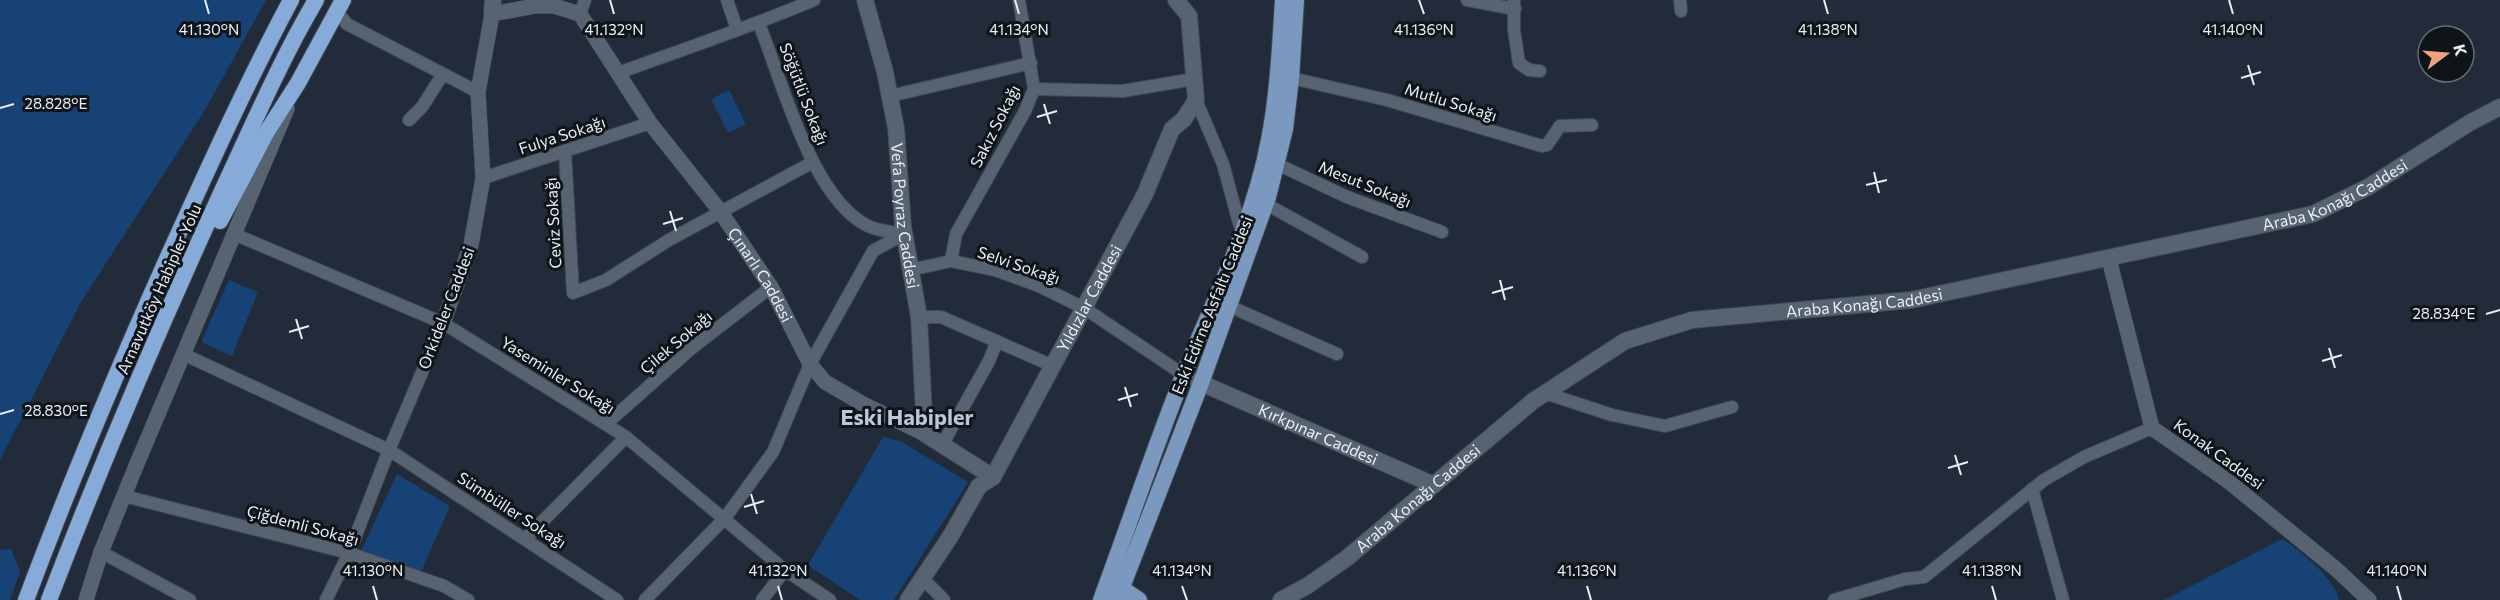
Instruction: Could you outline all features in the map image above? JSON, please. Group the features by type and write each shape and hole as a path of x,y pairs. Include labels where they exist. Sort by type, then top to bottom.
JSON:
{"highway":[{"name":"Arnavutköy Habipler Yolu","path":"26,600 139,322 220,141 291,0"},
{"name":"Arnavutköy Habipler Yolu","path":"49,600 116,432 174,296 282,63 316,0"},
{"path":"174,296 213,236 266,132 298,83 340,5"}],"main road":[{"name":"Vefa Poyraz Caddesi","path":"865,0 896,128 904,234 919,317 925,434"},
{"path":"1176,0 1190,8 1196,100"},
{"name":"Eski Edirne Asfaltı Caddesi","path":"1110,595 1201,383 1229,306 1249,234 1269,141 1278,81 1283,0"},
{"name":"Eski Edirne Asfaltı Caddesi","path":"1110,595 1123,548 1123,540 1184,375 1249,234 1266,204 1285,129 1296,0"},
{"name":"Yıldızlar Caddesi","path":"922,578 950,537 979,486 993,477 1145,194 1172,129 1185,119 1196,100"},
{"name":"Araba Konağı Caddesi","path":"1281,600 1327,573 1533,401 1625,340 1692,320 1911,300 2313,214 2368,187 2471,122 2500,107"},
{"name":"Kırkpınar Caddesi","path":"1201,383 1434,485"},
{"name":"Çınarlı Caddesi","path":"925,434 993,477"},
{"path":"908,600 922,578"},
{"path":"1110,595 1139,600"}],"street":[{"path":"727,0 736,29"},
{"path":"618,73 736,29 759,24 814,0"},
{"name":"Sakız Sokağı","path":"951,261 956,234 1025,111 1034,89 1019,0"},
{"path":"1467,0 1514,4 1514,30 1519,63 1529,70 1540,71"},
{"path":"340,5 347,24 478,92"},
{"path":"492,7 582,7"},
{"name":"Orkideler Caddesi","path":"326,600 349,554 389,450 443,322 471,245 483,178 478,92 492,7"},
{"name":"Çınarlı Caddesi","path":"582,7 618,73 650,123 720,211 771,287 810,364 825,381 863,404 925,434"},
{"name":"Söğütlü Sokağı","path":"759,24 792,115 813,162 837,201 868,226 904,234"},
{"path":"890,96 1031,63"},
{"path":"409,120 422,107 443,74"},
{"name":"Mutlu Sokağı","path":"1291,78 1387,100 1542,146 1547,145 1560,126 1592,125"},
{"path":"1034,89 1123,91 1194,79"},
{"path":"86,600 101,552 298,83"},
{"path":"1196,100 1249,234"},
{"name":"Fulya Sokağı","path":"483,178 650,123"},
{"name":"Ceviz Sokağı","path":"565,151 573,293 606,280 720,211"},
{"path":"720,211 813,162"},
{"name":"Mesut Sokağı","path":"1277,164 1347,197 1442,232"},
{"path":"1266,204 1362,257"},
{"name":"Yaseminler Sokağı","path":"234,234 443,322 626,437 785,570 830,600"},
{"path":"645,600 725,518 773,452 810,364 873,250 904,234"},
{"name":"Konak Caddesi","path":"2109,259 2152,428 2228,481 2362,597"},
{"name":"Selvi Sokağı","path":"910,270 951,261 995,270 1028,282 1084,308 1184,375 1201,383"},
{"name":"Çilek Sokağı","path":"606,424 692,348 771,287"},
{"path":"1229,306 1337,354"},
{"path":"919,317 941,318 1053,366"},
{"path":"942,445 989,361 997,341"},
{"name":"Sümbüller Sokağı","path":"183,354 389,450 617,600"},
{"path":"1545,393 1612,416 1665,426 1732,407"},
{"path":"1834,600 1905,579 1924,577 2044,480 2084,457 2152,428"},
{"path":"526,538 626,437"},
{"path":"2032,489 2063,600"},
{"name":"Çiğdemli Sokağı","path":"124,496 349,554 444,586 468,600"},
{"path":"101,552 190,600"},
{"path":"762,600 785,570"},
{"path":"922,578 944,600"}],"shaded area":[{"path":"0,0 266,0 205,110 81,302 0,460"},
{"path":"729,90 746,124 728,133 711,99"},
{"path":"229,280 258,292 232,356 201,342"},
{"path":"883,437 900,441 968,482 894,600 860,600 808,565"},
{"path":"397,474 450,506 421,572 361,551"},
{"path":"2282,539 2324,574 2339,600 2164,600"},
{"path":"11,549 20,572 10,600 0,600 0,550"}],"district":[{"name":"Eski Habipler","path":"907,417"}]}
